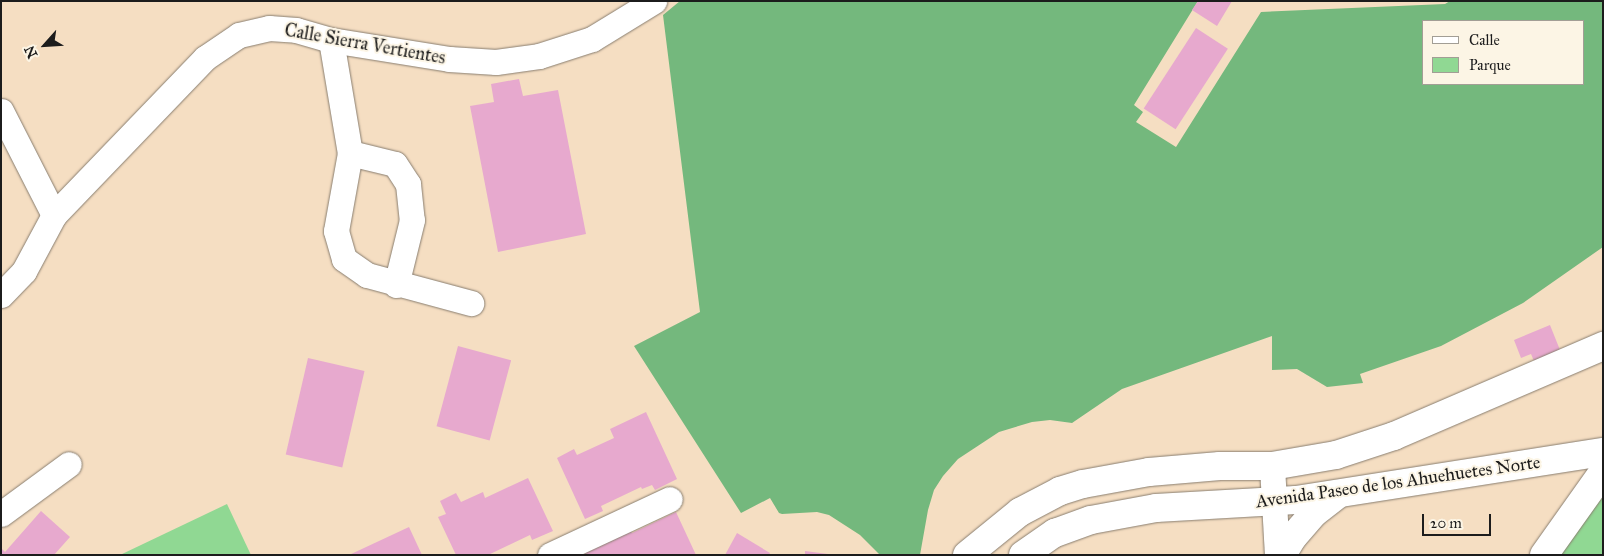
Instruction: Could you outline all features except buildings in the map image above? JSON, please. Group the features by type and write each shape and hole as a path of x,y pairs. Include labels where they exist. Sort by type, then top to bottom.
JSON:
{"street":[{"name":"Calle Sierra Vertientes","path":"1,295 24,271 54,215 204,58 239,35 269,28 296,30 331,40 449,59 496,62 539,56 592,39 654,1"},
{"path":"331,40 350,152 336,231 344,260 368,275 471,303"},
{"path":"1,111 54,215"},
{"path":"350,152 395,164 408,184 412,220 396,284"},
{"name":"Avenida Paseo de los Ahuehuetes Norte","path":"967,555 1020,512 1060,491 1083,484 1185,468 1272,466 1336,455 1394,436 1603,346"},
{"name":"Avenida Paseo de los Ahuehuetes Norte","path":"1023,555 1055,533 1091,520 1156,508 1274,502 1338,494 1603,452"},
{"path":"1,514 69,464"},
{"path":"1272,466 1277,555"},
{"path":"1544,555 1603,472"},
{"path":"1282,555 1293,537 1314,513 1338,494"},
{"path":"550,555 670,499"}],"green space":[{"path":"680,1 1198,1 1134,105 1143,112 1136,122 1176,147 1261,12 1445,4 1450,1 1603,1 1603,247 1523,303 1441,346 1360,374 1363,383 1327,387 1297,369 1272,370 1272,336 1122,389 1072,423 1050,420 1032,422 999,432 958,459 934,490 928,510 920,555 880,555 860,535 829,515 817,512 782,514 779,513 770,498 741,513 634,346 700,312 663,15"},
{"path":"1603,489 1603,555 1554,555"},
{"path":"227,504 251,555 120,555"}]}
